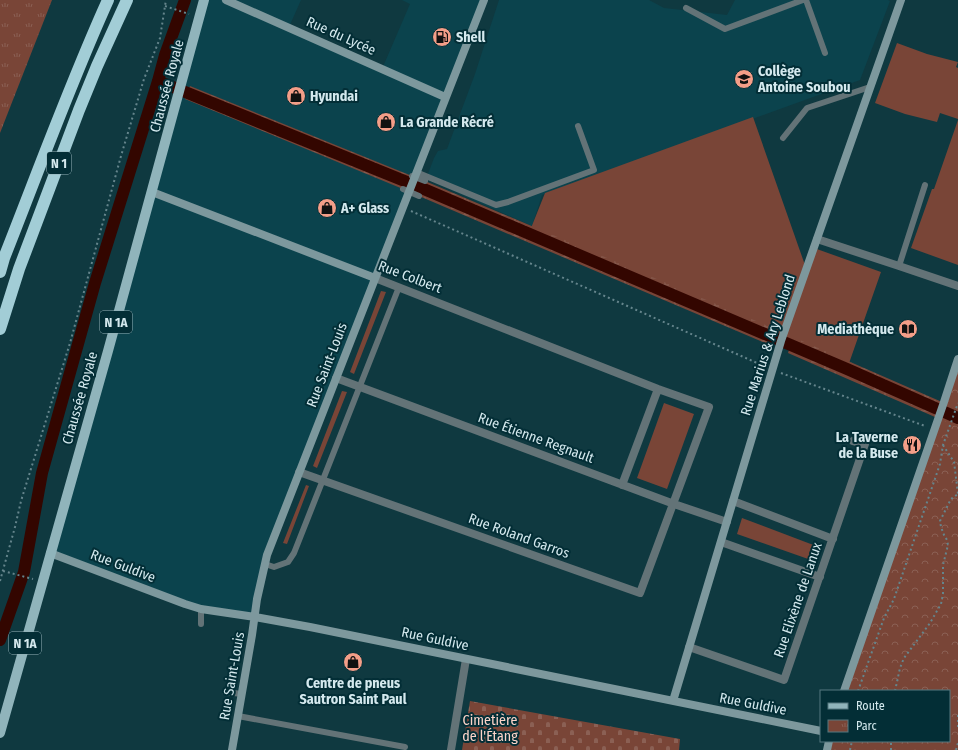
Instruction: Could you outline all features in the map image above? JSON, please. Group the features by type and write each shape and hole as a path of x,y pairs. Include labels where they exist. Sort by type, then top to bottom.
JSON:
{"highway":[{"name":"N 1","path":"0,272 64,105 108,0"},
{"name":"N 1","path":"0,329 19,269 79,110 127,0"}],"main road":[{"name":"Chaussée Royale","path":"0,733 152,192 204,0"}],"street":[{"name":"Rue du Lycée","path":"226,0 445,97"},
{"name":"Rue Saint-Louis","path":"232,750 257,599 267,555 375,278 402,207 406,190 414,175 484,0"},
{"name":"Rue Marius & Ary Leblond","path":"673,701 784,333 900,0"},
{"name":"Rue Colbert","path":"152,192 658,389 709,407 674,504"},
{"path":"817,239 958,286"},
{"path":"844,690 958,358"},
{"name":"Rue Étienne Regnault","path":"336,378 622,485 727,522"},
{"path":"622,485 658,389"},
{"name":"Rue Elixène de Lanux","path":"689,648 784,680 865,444 853,441"},
{"name":"Rue Roland Garros","path":"299,472 640,593 674,504"},
{"path":"733,501 833,539"},
{"path":"721,542 820,577"},
{"name":"Rue Guldive","path":"50,553 202,609 310,627 820,731"},
{"path":"451,750 466,659"}],"lane":[{"path":"686,8 725,30 804,0 825,53"},
{"path":"783,138 807,108 870,87"},
{"path":"414,175 496,204 508,202 594,170 578,126"},
{"path":"414,175 425,180"},
{"path":"899,266 925,185"},
{"path":"406,190 419,196"},
{"path":"265,564 274,567 288,562 294,553 399,287"},
{"path":"201,624 202,609"},
{"path":"225,692 242,694"},
{"path":"238,716 405,747"}],"path":[{"path":"0,581 21,501 70,343 121,156 144,80 160,38 166,0"},
{"path":"165,6 187,14"},
{"path":"402,207 773,370 934,430"},
{"path":"858,690 884,618 894,599 940,464 950,423 958,403"},
{"path":"895,690 900,668 904,658 930,623 941,604 943,594 943,565 948,545 940,520 951,499 958,494 954,462 944,445"},
{"path":"3,570 34,579"},
{"path":"958,714 958,729"},
{"path":"956,750 958,743"}],"shaded area":[{"path":"204,0 301,0 289,27 382,69 410,4 402,0 484,0 267,555 255,617 202,609 50,553"},
{"path":"499,0 649,0 664,8 727,15 735,0 890,1 860,80 542,195 532,226 426,179 438,151 447,149 475,74"}],"green space":[{"path":"0,0 52,0 0,133"},
{"path":"897,43 927,54 958,62 956,67 958,68 958,119 940,113 937,122 905,114 875,103"},
{"path":"190,86 412,176 402,180 403,189 185,99"},
{"path":"753,117 806,268 814,248 881,272 847,369 529,233 545,193"},
{"path":"958,120 958,265 911,248 932,189 934,189"},
{"path":"425,181 775,329 770,345 419,196"},
{"path":"381,291 386,292 354,374 350,372"},
{"path":"793,337 958,409 958,427 788,353"},
{"path":"958,359 958,750 829,750 830,742 950,742 950,690 844,690"},
{"path":"342,391 347,392 317,468 313,466"},
{"path":"664,403 694,414 667,489 637,478"},
{"path":"306,485 309,486 287,544 283,543"},
{"path":"742,518 816,546 811,560 737,534"},
{"name":"Cimetière de l'Étang","path":"470,701 680,739 679,750 462,750"}],"waterway":[{"path":"0,640 24,572 42,473 95,283 165,55 185,0"},
{"path":"158,81 412,184 847,369 958,418"}],"place":[{"name":"Shell","path":"442,37"},
{"name":"Collège Antoine Soubou","path":"744,79"},
{"name":"Hyundai","path":"296,96"},
{"name":"La Grande Récré","path":"386,122"},
{"name":"A+ Glass","path":"327,208"},
{"name":"Mediathèque","path":"908,329"},
{"name":"La Taverne de la Buse","path":"912,445"},
{"name":"Centre de pneus Sautron Saint Paul","path":"353,662"}]}
